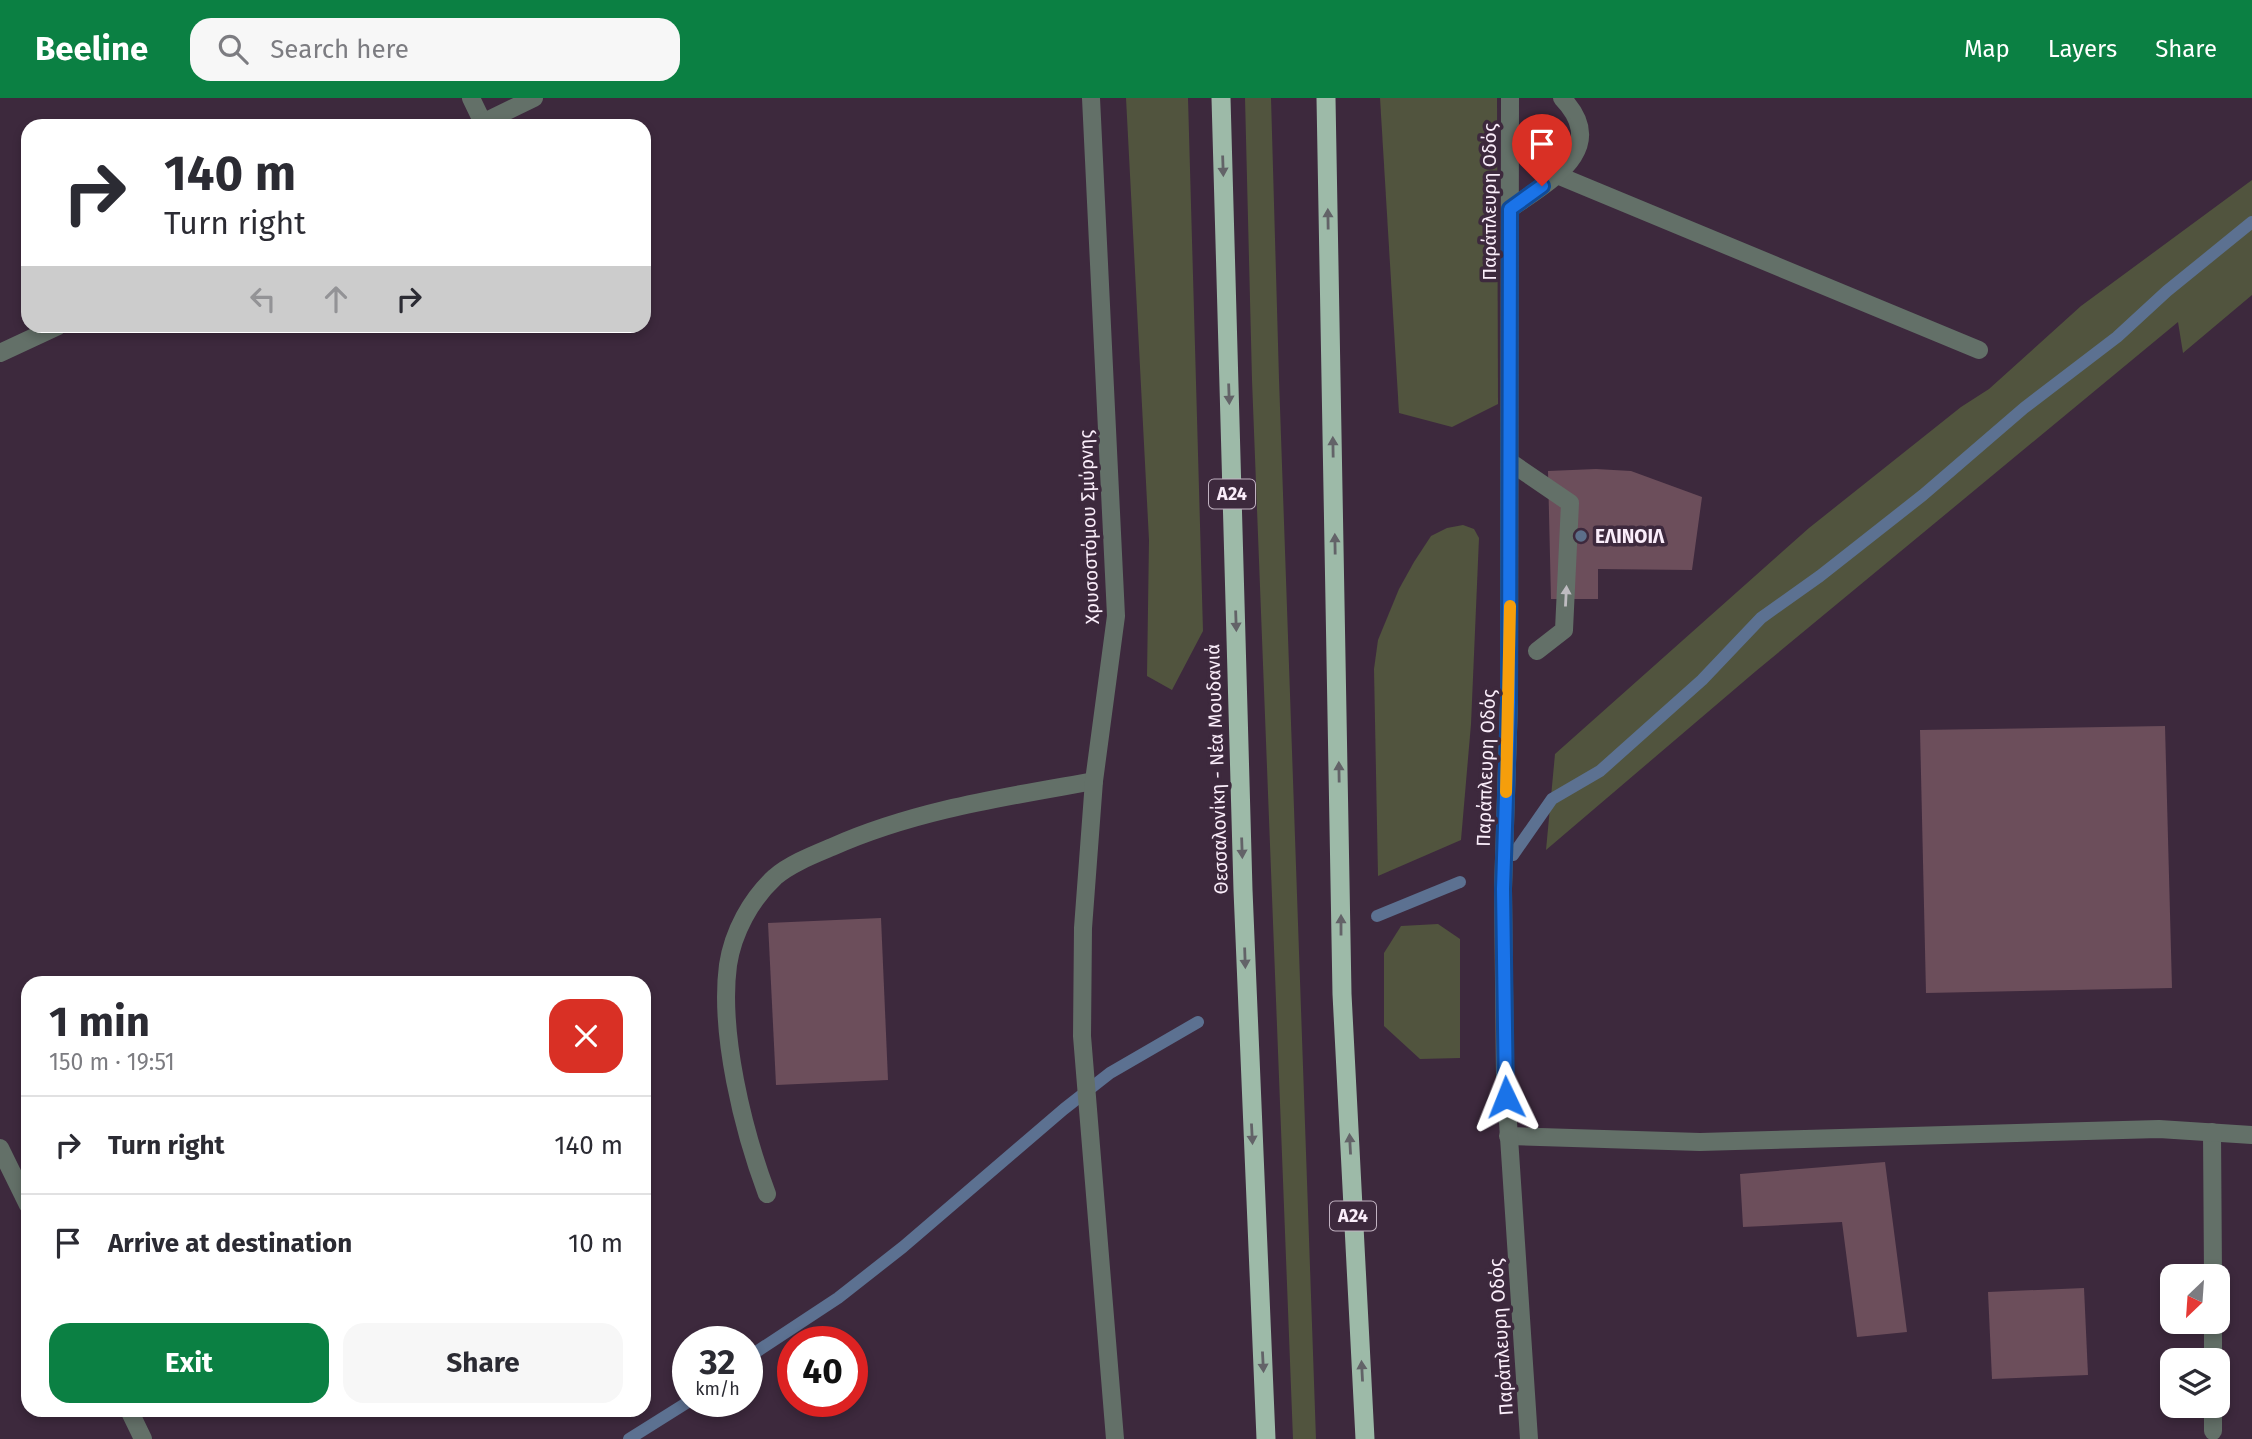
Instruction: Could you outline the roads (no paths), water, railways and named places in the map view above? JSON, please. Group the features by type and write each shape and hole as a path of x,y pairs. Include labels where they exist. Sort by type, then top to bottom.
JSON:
{"highway":[{"name":"Θεσσαλονίκη - Νέα Μουδανιά","path":"1221,98 1243,890 1266,1439"},
{"name":"Α24","path":"1326,98 1342,993 1365,1439"}],"street":[{"path":"471,98 478,119"},
{"path":"490,119 534,98"},
{"name":"Χρυσοστόμου Σμύρνης","path":"1091,98 1116,616 1094,782 1083,928 1082,1036 1115,1439"},
{"name":"Παράπλευρη Οδός","path":"1510,98 1509,702 1503,889 1508,1136 1529,1439"},
{"path":"1510,209 1557,175 1573,157 1581,139 1581,125 1576,112 1562,98"},
{"path":"1557,175 1979,350"},
{"path":"0,353 43,333"},
{"path":"1510,462 1570,503 1564,630 1537,651"},
{"path":"767,1194 743,1116 727,1017 729,963 737,933 754,900 777,876 810,856 856,836 909,818 969,803 1094,782"},
{"path":"1508,1136 1700,1142 2159,1129 2252,1135"},
{"path":"2212,1132 2213,1264"},
{"path":"0,1148 21,1191"},
{"path":"132,1417 143,1439"},
{"path":"2213,1418 2213,1431"}],"waterway":[{"path":"1513,855 1552,799 1600,771 1702,680 1761,618 1820,576 1923,495 2024,408 2117,337 2167,291 2252,222"},
{"path":"1377,916 1460,882"},
{"path":"763,1347 838,1298 903,1247 1110,1073 1198,1022"},
{"path":"629,1439 672,1412"}],"place":[{"name":"ΕΛΙΝΟΙΛ","path":"1581,536"}]}
